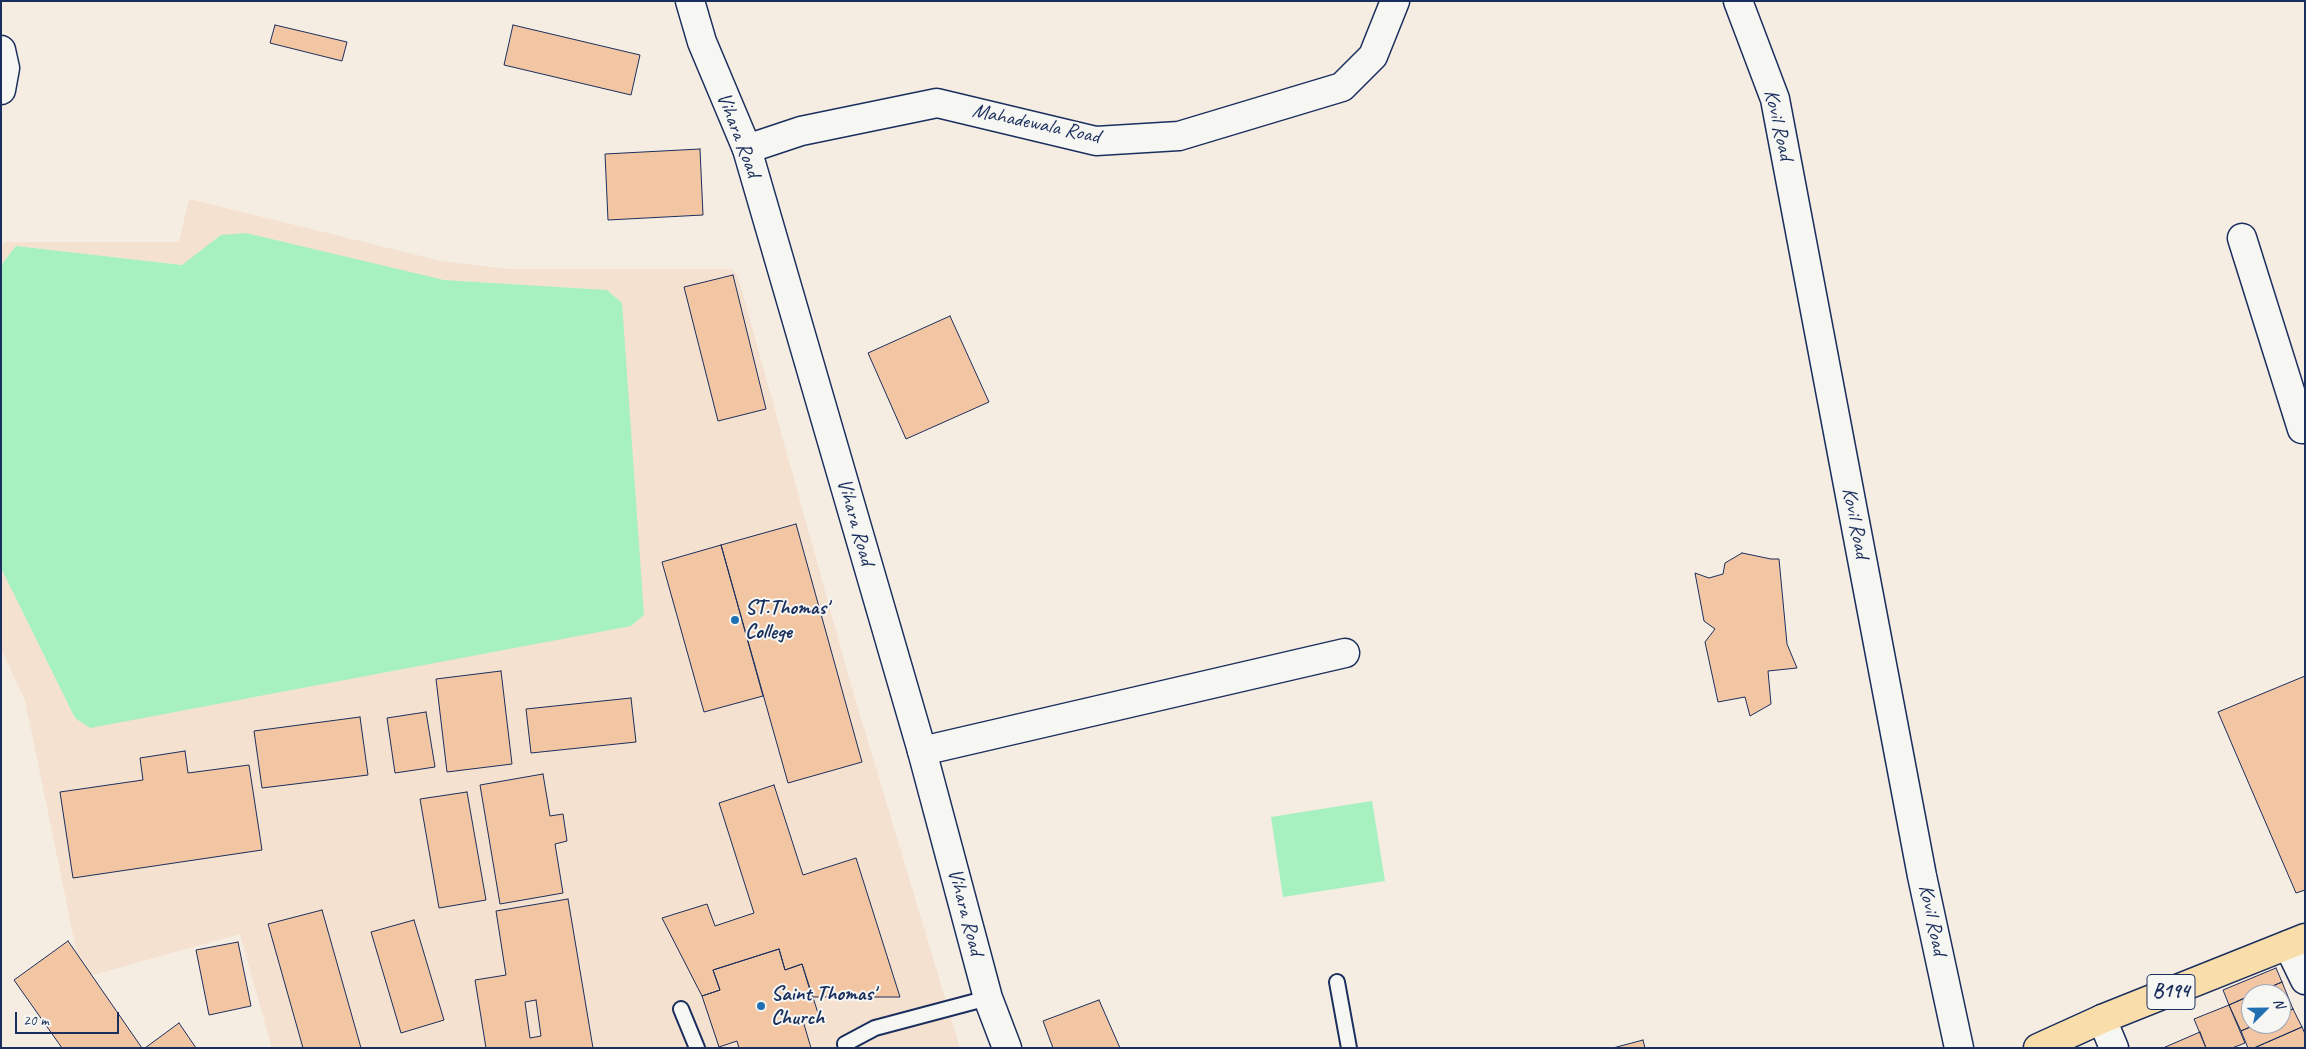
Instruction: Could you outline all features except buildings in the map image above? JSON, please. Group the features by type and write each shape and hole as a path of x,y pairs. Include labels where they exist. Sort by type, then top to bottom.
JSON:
{"main road":[{"name":"B194","path":"2038,1048 2102,1019 2297,941"}],"street":[{"name":"Vihara Road","path":"690,1 702,42 747,148 922,751 988,998 1007,1048"},
{"name":"Mahadewala Road","path":"747,148 801,131 937,103 1096,140 1179,136 1342,87 1373,56 1394,1"},
{"name":"Kovil Road","path":"1738,1 1775,99 1920,866 1959,1048"},
{"path":"1,50 5,68 1,90"},
{"path":"2242,238 2304,432"},
{"path":"922,751 1345,653"},
{"path":"2297,941 2305,980"},
{"path":"2102,1019 2114,1048"}],"lane":[{"path":"1337,982 1349,1048"},
{"path":"846,1048 845,1044 875,1028 988,998"},
{"path":"681,1009 697,1048"}],"shaded area":[{"name":"ST.Thomas' College","path":"189,199 441,261 507,269 732,269 738,277 851,685 960,1048 272,1048 240,934 82,978 25,700 1,649 1,568 75,718 607,290 444,280 221,235 183,265 16,246 2,264 1,272 1,246 5,242 179,242"}],"green space":[{"path":"246,233 444,280 607,290 622,303 644,615 631,626 90,728 75,718 1,568 2,264 16,246 182,265 221,235"},
{"path":"1372,801 1385,881 1283,897 1271,817"}],"place":[{"name":"ST.Thomas' College","path":"735,620"},
{"name":"Saint Thomas' Church","path":"761,1006"}]}
